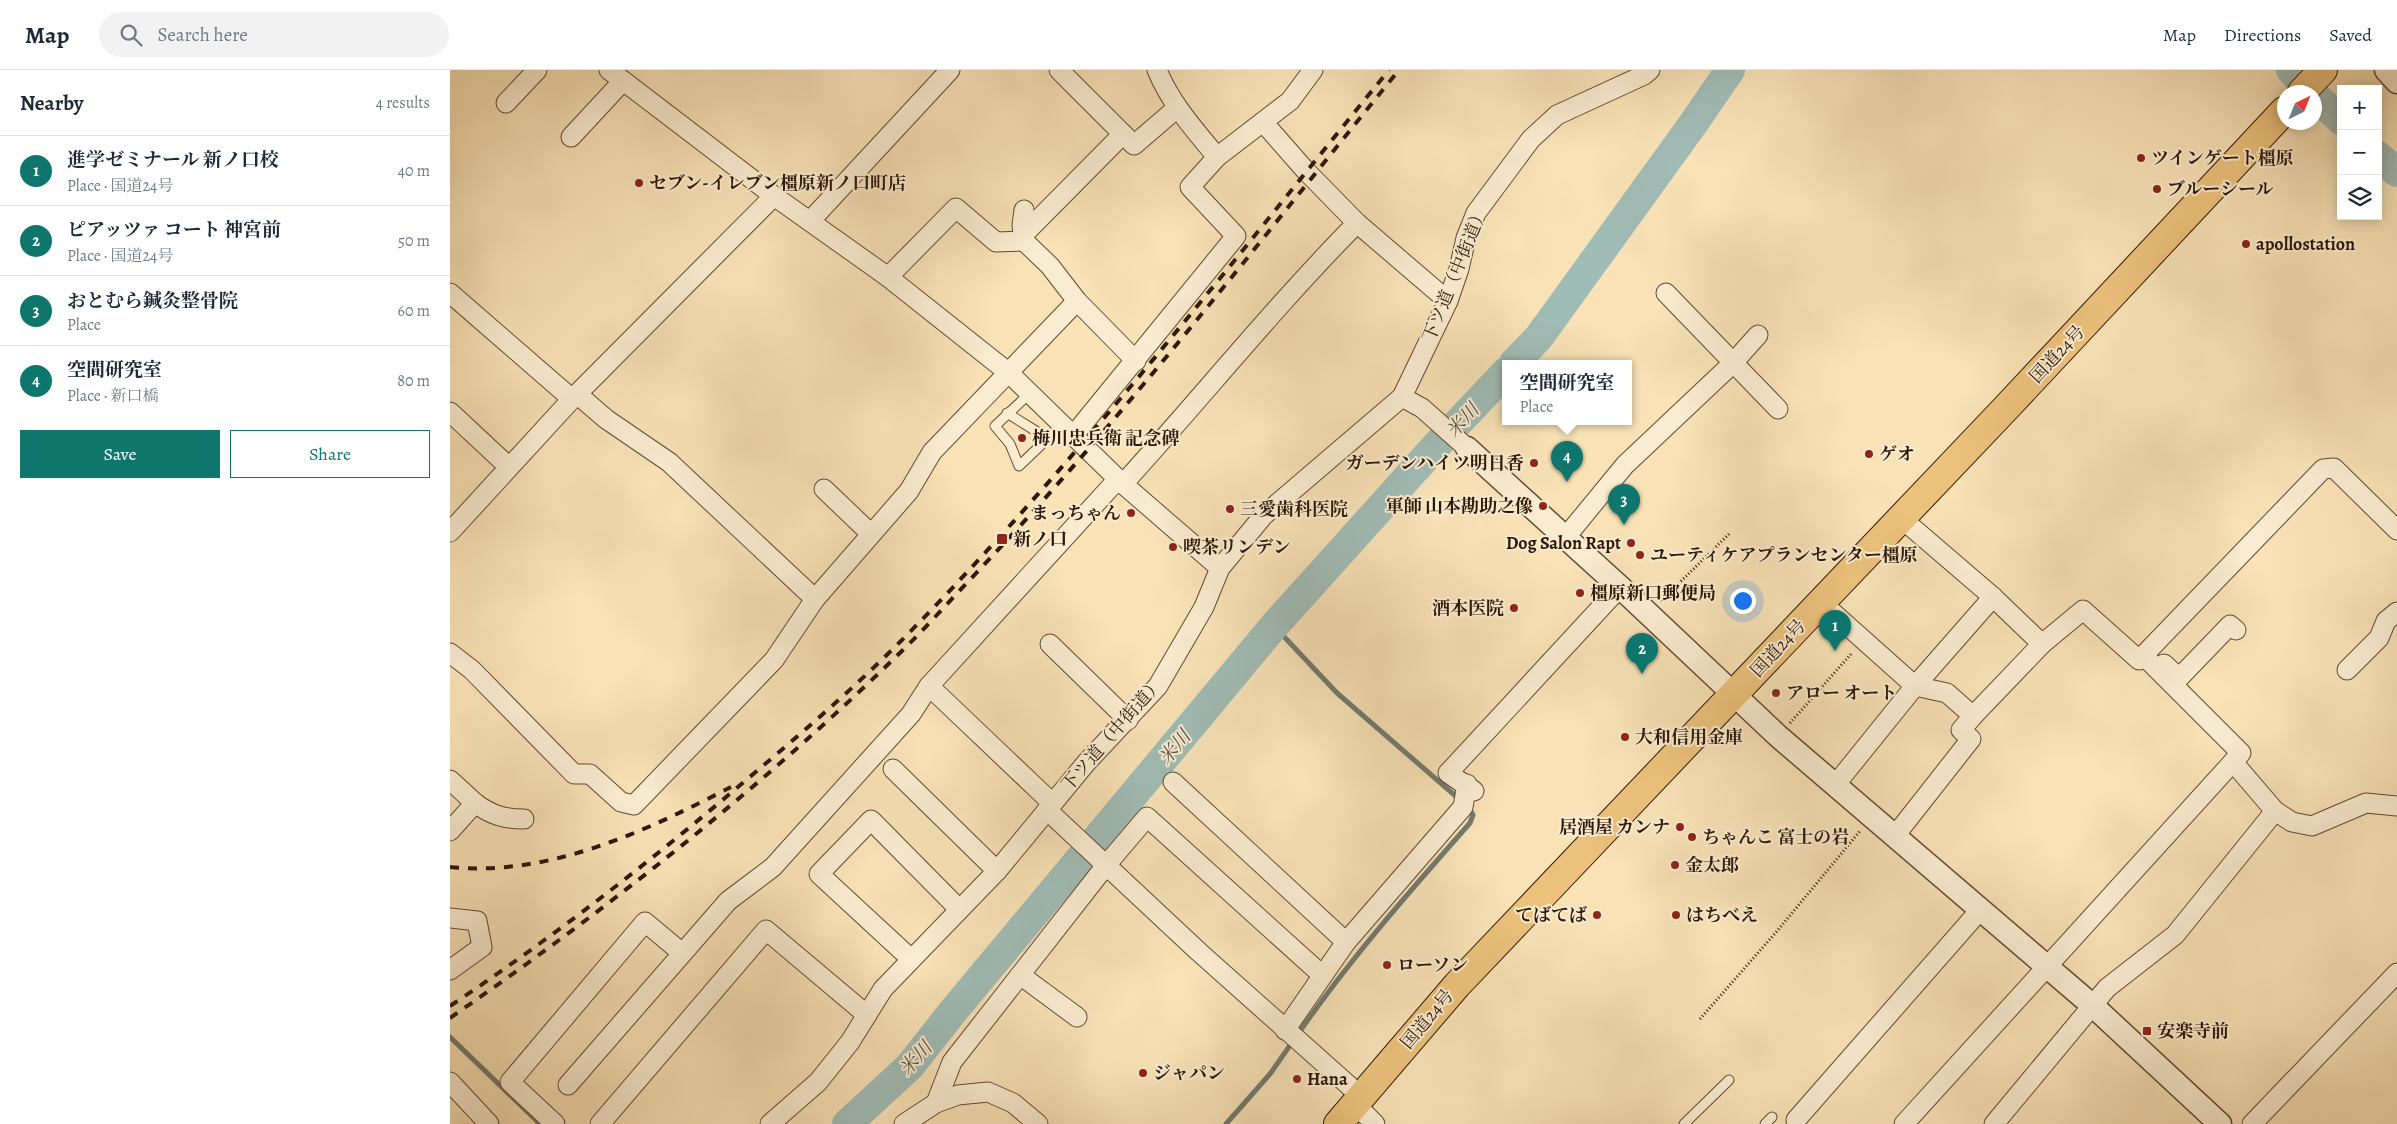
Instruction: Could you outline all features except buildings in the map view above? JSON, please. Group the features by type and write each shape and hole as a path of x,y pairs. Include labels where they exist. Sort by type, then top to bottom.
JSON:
{"highway":[{"path":"2309,85 2323,70"},
{"name":"国道24号","path":"1338,1124 1456,985 1901,518 2277,118"}],"street":[{"path":"506,103 536,70"},
{"path":"810,220 950,70"},
{"path":"1059,70 1134,145 1177,108"},
{"path":"1157,70 1166,92 1177,108 1217,157"},
{"path":"1073,436 1236,236 1190,187 1217,157 1290,101 1313,70"},
{"name":"下ツ道（中街道）","path":"770,1124 818,1082 850,1042 883,989 997,870 1086,763 1158,686 1182,648 1204,607 1220,568 1264,515 1402,397 1448,301 1459,270 1466,238 1476,212 1531,139 1557,115 1644,75 1650,70"},
{"path":"2386,70 2397,82"},
{"path":"571,137 616,75 774,196 888,277 1009,373 1121,482 1220,568"},
{"path":"1263,122 1306,171 1357,223 1448,301"},
{"path":"888,277 956,208 996,242 1024,238 1123,134"},
{"path":"450,532 574,397 774,196"},
{"path":"1024,210 1022,225 1024,238 1050,266 1077,301 1136,361"},
{"path":"568,1085 728,901 773,867 911,714 929,686 1207,390 1289,293 1357,223"},
{"path":"450,293 574,397 668,462 814,599"},
{"path":"1666,293 1732,364 1778,409"},
{"path":"450,653 472,670 574,774 590,774 621,802 634,805 774,660 814,599 909,491 932,452 1077,301"},
{"path":"1565,538 1625,465 1732,364 1758,335"},
{"path":"1402,397 1422,408 1620,587 1778,736 2092,1006 2220,1124"},
{"path":"450,412 509,467"},
{"path":"1894,837 1971,739 1961,730 2042,644 2083,610 2139,660 2323,469 2334,468 2397,530"},
{"path":"824,489 871,534"},
{"path":"1901,518 1993,597 2042,644"},
{"path":"1293,1036 1322,975 1346,942 1463,807 1470,787 1448,773 1620,587"},
{"path":"1836,784 1915,686 1993,597"},
{"path":"1821,602 1862,641 1915,686 1947,692 1973,716"},
{"path":"2348,670 2379,638 2386,622 2397,612"},
{"path":"2146,653 2179,678 2230,625 2236,630"},
{"path":"1050,644 1128,720"},
{"path":"1904,1124 2240,753 2146,653"},
{"path":"929,686 1050,806 1076,836 1354,1090 1361,1110 1375,1124"},
{"path":"2233,762 2275,811 2292,822 2312,826 2366,803 2397,806"},
{"path":"893,769 997,870"},
{"path":"450,780 488,813 506,819 524,820"},
{"path":"1174,782 1346,942"},
{"path":"450,831 475,803"},
{"path":"1994,1124 2107,988 2175,935 2275,811"},
{"path":"936,1103 952,1062 1020,975 1104,861 1147,817 1322,975"},
{"path":"911,958 819,874 871,820 959,909"},
{"path":"1796,1120 1981,909"},
{"path":"450,918 476,921 482,947 450,970"},
{"path":"555,1124 510,1082 645,922 682,954"},
{"path":"600,1124 766,930 867,1015"},
{"path":"2252,1124 2397,973"},
{"path":"1020,975 1076,1017"},
{"path":"450,1082 489,1124"},
{"path":"904,1124 936,1103 958,1096 988,1092 1013,1103 1038,1124"}],"lane":[{"path":"1007,413 1039,433 1041,445 1019,466 1010,444 995,426 1007,413 1030,393"},
{"path":"1684,1124 1728,1080"},
{"path":"1765,1124 1772,1117"}],"path":[{"path":"1648,614 1730,533"},
{"path":"1778,736 1862,641"},
{"path":"1700,1019 1778,930 1872,816"}],"waterway":[{"name":"米川","path":"1517,360 1539,337 1730,70"},
{"path":"2291,70 2305,85"},
{"path":"2322,102 2337,116"},
{"path":"2382,159 2397,172"},
{"name":"米川","path":"847,1124 910,1066 954,1010 1274,626 1435,447 1502,376"},
{"path":"1274,626 1337,693 1459,799"},
{"path":"1298,1034 1359,952 1470,823 1473,815 1468,806"},
{"path":"450,1037 540,1124"},
{"path":"1226,1124 1270,1074 1293,1041"}],"railway":[{"path":"450,1006 559,929 664,848 818,718 902,640 967,572 1092,432 1389,70"},
{"path":"450,1018 570,932 686,842 799,747 907,646 1036,508 1143,385 1399,70"},
{"path":"450,867 487,868 524,865 560,858 631,834 731,787"}],"place":[{"name":"ツインゲート橿原","path":"2141,158"},
{"name":"セブン-イレブン橿原新ノ口町店","path":"639,183"},
{"name":"ブルーシール","path":"2157,189"},
{"name":"apollostation","path":"2246,244"},
{"name":"梅川忠兵衛 記念碑","path":"1022,438"},
{"name":"ゲオ","path":"1869,454"},
{"name":"ガーデンハイツ明日香","path":"1534,463"},
{"name":"空間研究室","path":"1567,482"},
{"name":"軍師 山本勘助之像","path":"1543,506"},
{"name":"三愛歯科医院","path":"1230,509"},
{"name":"まっちゃん","path":"1131,513"},
{"name":"おとむら鍼灸整骨院","path":"1624,525"},
{"name":"新ノ口","path":"1002,539"},
{"name":"Dog Salon Rapt","path":"1631,543"},
{"name":"喫茶リンデン","path":"1173,547"},
{"name":"ユーティケアプランセンター橿原","path":"1640,555"},
{"name":"橿原新口郵便局","path":"1580,593"},
{"name":"酒本医院","path":"1514,608"},
{"name":"進学ゼミナール 新ノ口校","path":"1835,651"},
{"name":"ピアッツァ コート 神宮前","path":"1642,674"},
{"name":"アロー オート","path":"1776,693"},
{"name":"大和信用金庫","path":"1625,737"},
{"name":"居酒屋 カンナ","path":"1680,827"},
{"name":"ちゃんこ 富士の岩","path":"1692,837"},
{"name":"金太郎","path":"1675,865"},
{"name":"てばてば","path":"1597,915"},
{"name":"はちべえ","path":"1676,915"},
{"name":"ローソン","path":"1387,965"},
{"name":"安楽寺前","path":"2147,1031"},
{"name":"ジャパン","path":"1143,1073"},
{"name":"Hana","path":"1297,1079"}]}
